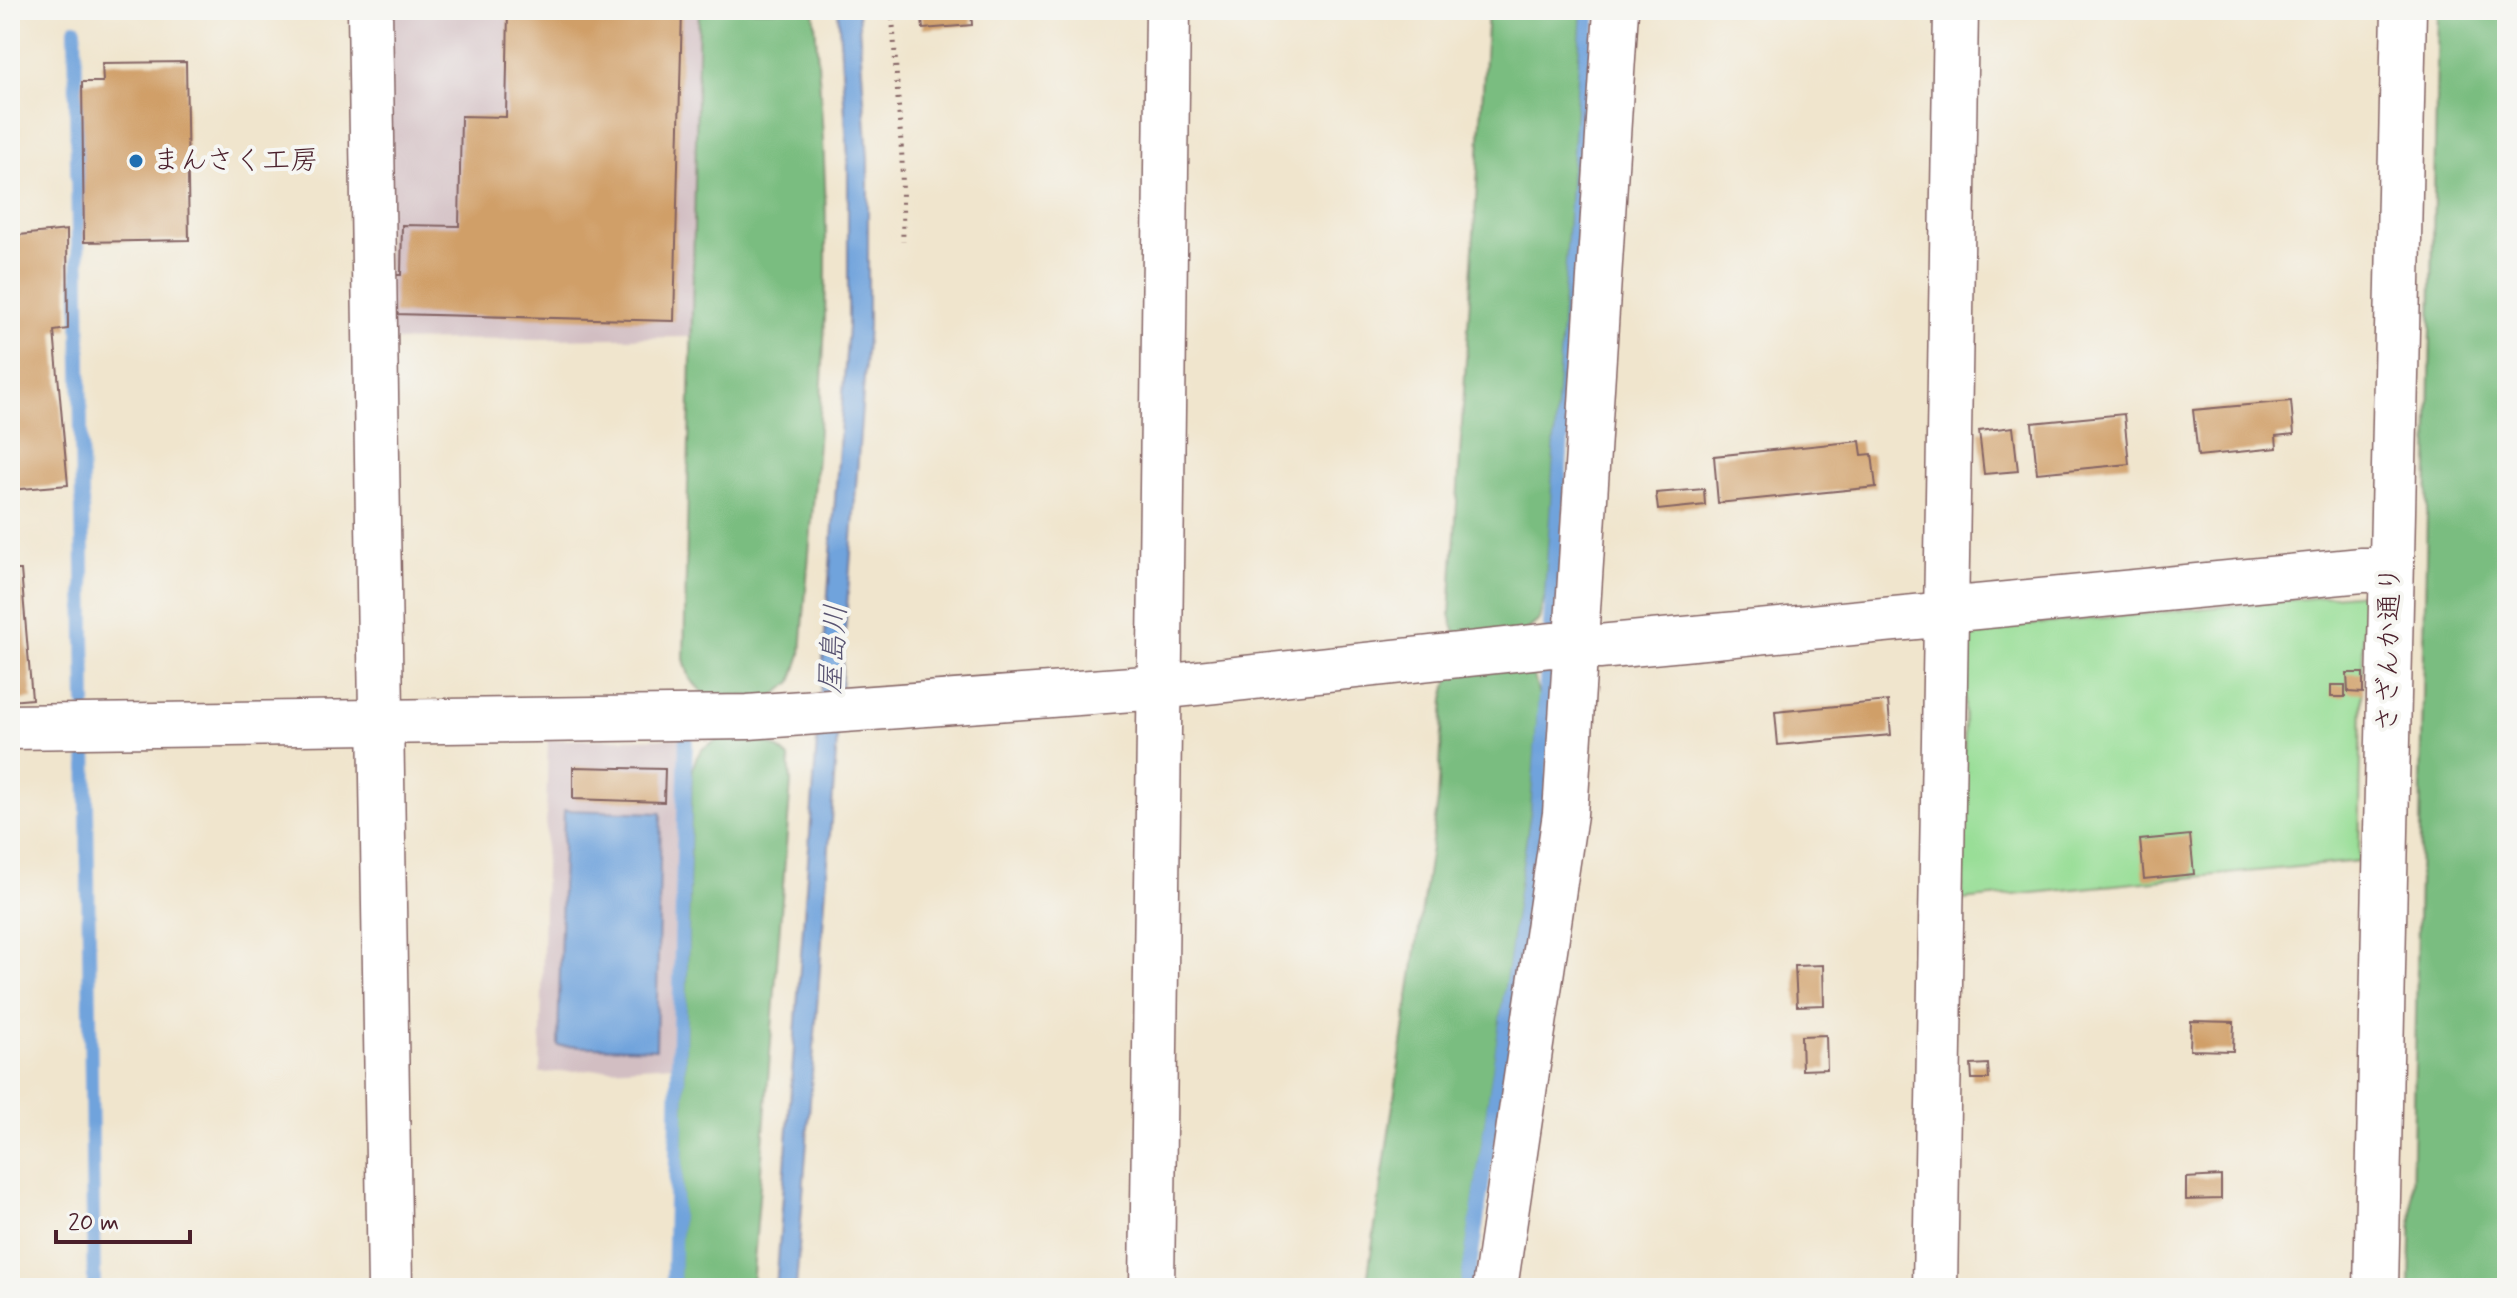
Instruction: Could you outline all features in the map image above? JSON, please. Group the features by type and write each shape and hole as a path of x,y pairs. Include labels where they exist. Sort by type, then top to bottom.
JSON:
{"street":[{"path":"370,10 390,1288"},
{"path":"1152,1288 1168,10"},
{"path":"1495,1288 1565,814 1616,10"},
{"path":"1935,1288 1956,10"},
{"name":"さざんか通り","path":"2376,1288 2404,10"},
{"path":"10,727 748,717 1160,687 1552,645 1599,647 2362,570 2391,570"}],"path":[{"path":"892,10 902,158 903,242"}],"shaded area":[{"path":"384,10 699,10 692,337 389,341"},
{"path":"683,738 675,1065 540,1073 548,740"}],"green space":[{"path":"699,10 814,10 826,212 821,396 801,654 792,682 772,697 706,696 690,679 684,659"},
{"path":"1488,10 1582,10 1545,596 1539,620 1524,633 1464,639 1454,630 1450,614"},
{"path":"2438,10 2507,10 2507,1288 2410,1288"},
{"path":"2364,593 2359,861 1962,900 1966,631"},
{"path":"1521,663 1534,676 1539,696 1531,810 1461,1288 1366,1288 1438,800 1444,699 1449,679 1462,667"},
{"path":"727,737 754,738 775,746 789,758 791,782 752,1288 679,1288 692,772 703,748"}],"water":[{"name":"屋島川","path":"838,10 858,10 868,159 868,326 796,1288 776,1288 848,326 848,159"},
{"path":"564,810 661,813 656,1049 558,1046"}],"building":[{"path":"508,10 682,10 674,321 394,314 395,275 401,275 402,225 459,226 461,116 506,117"},
{"path":"921,10 971,10 972,25 923,29"},
{"name":"まんさく工房","path":"186,62 189,240 84,242 82,82 103,82 102,63"},
{"path":"67,230 68,329 54,331 68,485 10,490 10,236"},
{"path":"2291,401 2294,434 2276,436 2277,448 2198,456 2193,410"},
{"path":"2124,414 2129,464 2037,473 2032,423"},
{"path":"2013,427 2018,471 1984,474 1979,431"},
{"path":"1860,441 1862,455 1872,454 1876,487 1718,503 1714,456"},
{"path":"1704,489 1705,505 1658,510 1656,493"},
{"path":"10,570 21,570 32,699 10,701"},
{"path":"2347,673 2363,673 2363,693 2348,692"},
{"path":"2331,685 2345,685 2345,697 2331,697"},
{"path":"1888,701 1891,735 1778,745 1775,712"},
{"path":"573,767 665,769 664,802 573,799"},
{"path":"2190,835 2194,874 2144,879 2140,840"},
{"path":"1823,965 1824,1005 1797,1006 1795,966"},
{"path":"2191,1021 2234,1022 2233,1051 2190,1050"},
{"path":"1826,1035 1827,1069 1802,1070 1801,1036"},
{"path":"1988,1064 1989,1079 1972,1079 1971,1065"},
{"path":"2221,1176 2221,1199 2186,1200 2186,1178"}],"waterway":[{"path":"1550,626 1589,10"},
{"path":"75,29 85,703"},
{"path":"1467,1288 1538,811 1547,667"},
{"path":"673,1288 686,735"},
{"path":"86,740 94,1288"}],"place":[{"name":"まんさく工房","path":"136,161"}]}
